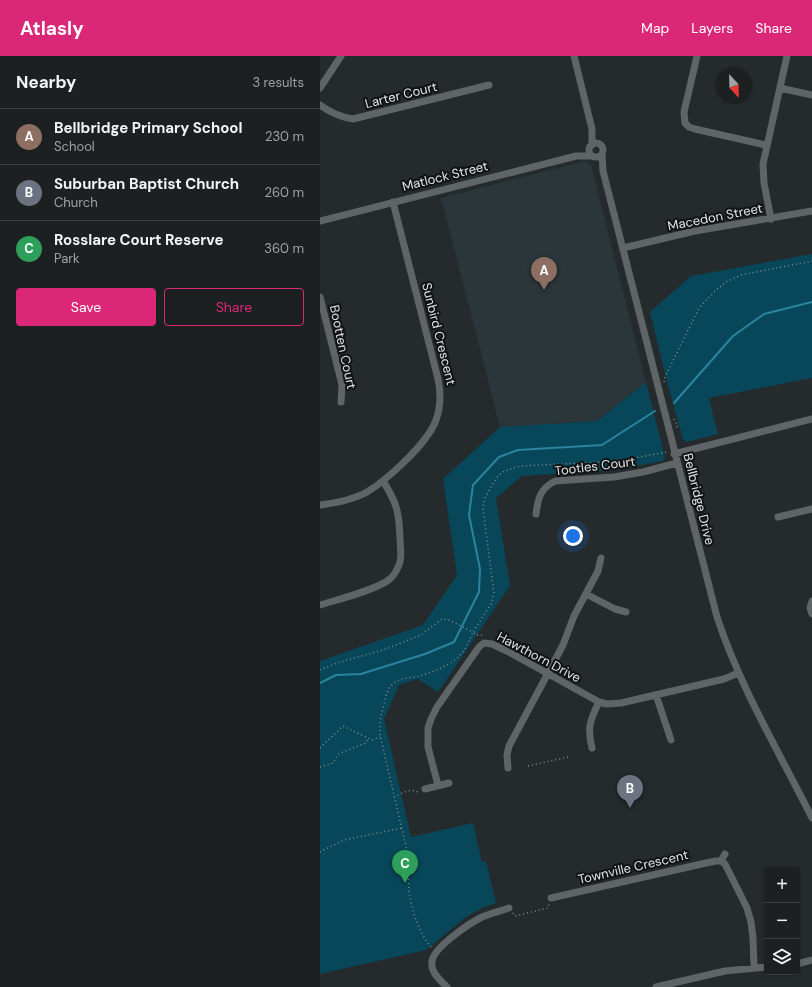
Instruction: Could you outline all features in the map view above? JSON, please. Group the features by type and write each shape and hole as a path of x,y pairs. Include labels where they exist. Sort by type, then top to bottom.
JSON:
{"street":[{"path":"320,88 341,56"},
{"path":"574,56 592,129 602,149 602,154 598,157 592,156 589,152 591,146 592,129"},
{"path":"697,56 684,112 685,123 689,127 695,129 766,145"},
{"path":"771,219 764,183 763,164 787,56"},
{"name":"Larter Court","path":"320,105 332,113 344,118 353,119 489,85"},
{"path":"780,88 812,95"},
{"path":"591,146 596,143 600,145"},
{"name":"Matlock Street","path":"576,156 591,146"},
{"name":"Bellbridge Drive","path":"602,154 603,171 674,454 717,617 725,642 738,673 812,818"},
{"name":"Matlock Street","path":"320,221 576,156 592,156"},
{"name":"Bellbridge Drive","path":"592,156 603,171"},
{"name":"Sunbird Crescent","path":"320,505 340,502 353,498 383,481 426,437 436,422 440,408 441,394 438,379 393,202"},
{"name":"Macedon Street","path":"623,248 695,231 812,212"},
{"name":"Bootten Court","path":"320,297 342,385 341,402"},
{"path":"674,454 812,420"},
{"name":"Tootles Court","path":"536,514 539,496 542,490 547,485 555,481 614,477 677,463"},
{"path":"320,605 377,586 391,578 397,570 400,562 399,521 397,507 383,481"},
{"path":"778,517 812,509"},
{"path":"508,768 507,755 509,746 548,674 598,571 601,558"},
{"path":"586,594 615,609 626,612"},
{"path":"803,600 812,602 810,608 812,614"},
{"name":"Hawthorn Drive","path":"438,786 428,747 427,737 430,719 481,645 487,643 492,644 598,702 607,704 656,695 724,679 738,673"},
{"path":"656,695 671,740"},
{"path":"592,748 589,728 598,702"},
{"path":"422,790 449,783"},
{"path":"805,804 812,800"},
{"path":"725,854 721,862 727,868 747,908 751,922 754,968"},
{"name":"Townville Crescent","path":"551,898 706,863 716,861 721,862"},
{"path":"447,987 436,976 434,970 432,960 436,952 475,920 509,908"},
{"path":"800,963 812,960"},
{"path":"656,987 725,971 764,967"}],"path":[{"path":"436,952 426,941 415,915 409,893 409,867 402,828 380,737 380,725 388,690 391,686 399,680 422,675 446,666 454,661 463,652 473,632 477,635 484,635"},
{"path":"320,748 343,726 372,740 380,737"},
{"path":"320,767 333,763 338,754 366,743 368,738"},
{"path":"528,766 568,757"},
{"path":"394,797 408,790 422,790"},
{"path":"320,852 344,840 402,828"},
{"path":"509,908 515,916 541,910 548,908 551,898"}],"shaded area":[{"path":"585,161 591,165 646,382 597,421 500,427 441,198"},
{"path":"812,254 812,378 709,398 718,434 687,442 683,440 650,312 691,276"},
{"path":"646,382 665,457 663,461 614,470 522,476 496,498 510,586 438,692 418,679 399,685 384,719 411,837 473,823 482,862 486,861 496,903 482,908 466,917 426,950 320,974 320,661 423,625 457,575 443,479 500,427 597,421"}],"waterway":[{"path":"674,403 733,336 764,314 812,302"},
{"path":"320,683 336,675 361,674 425,654 454,642 479,592 480,569 469,515 473,485 499,457 518,450 602,445 655,411"}],"place":[{"name":"Bellbridge Primary School","path":"544,290"},
{"name":"Suburban Baptist Church","path":"630,808"},
{"name":"Rosslare Court Reserve","path":"405,883"}]}
